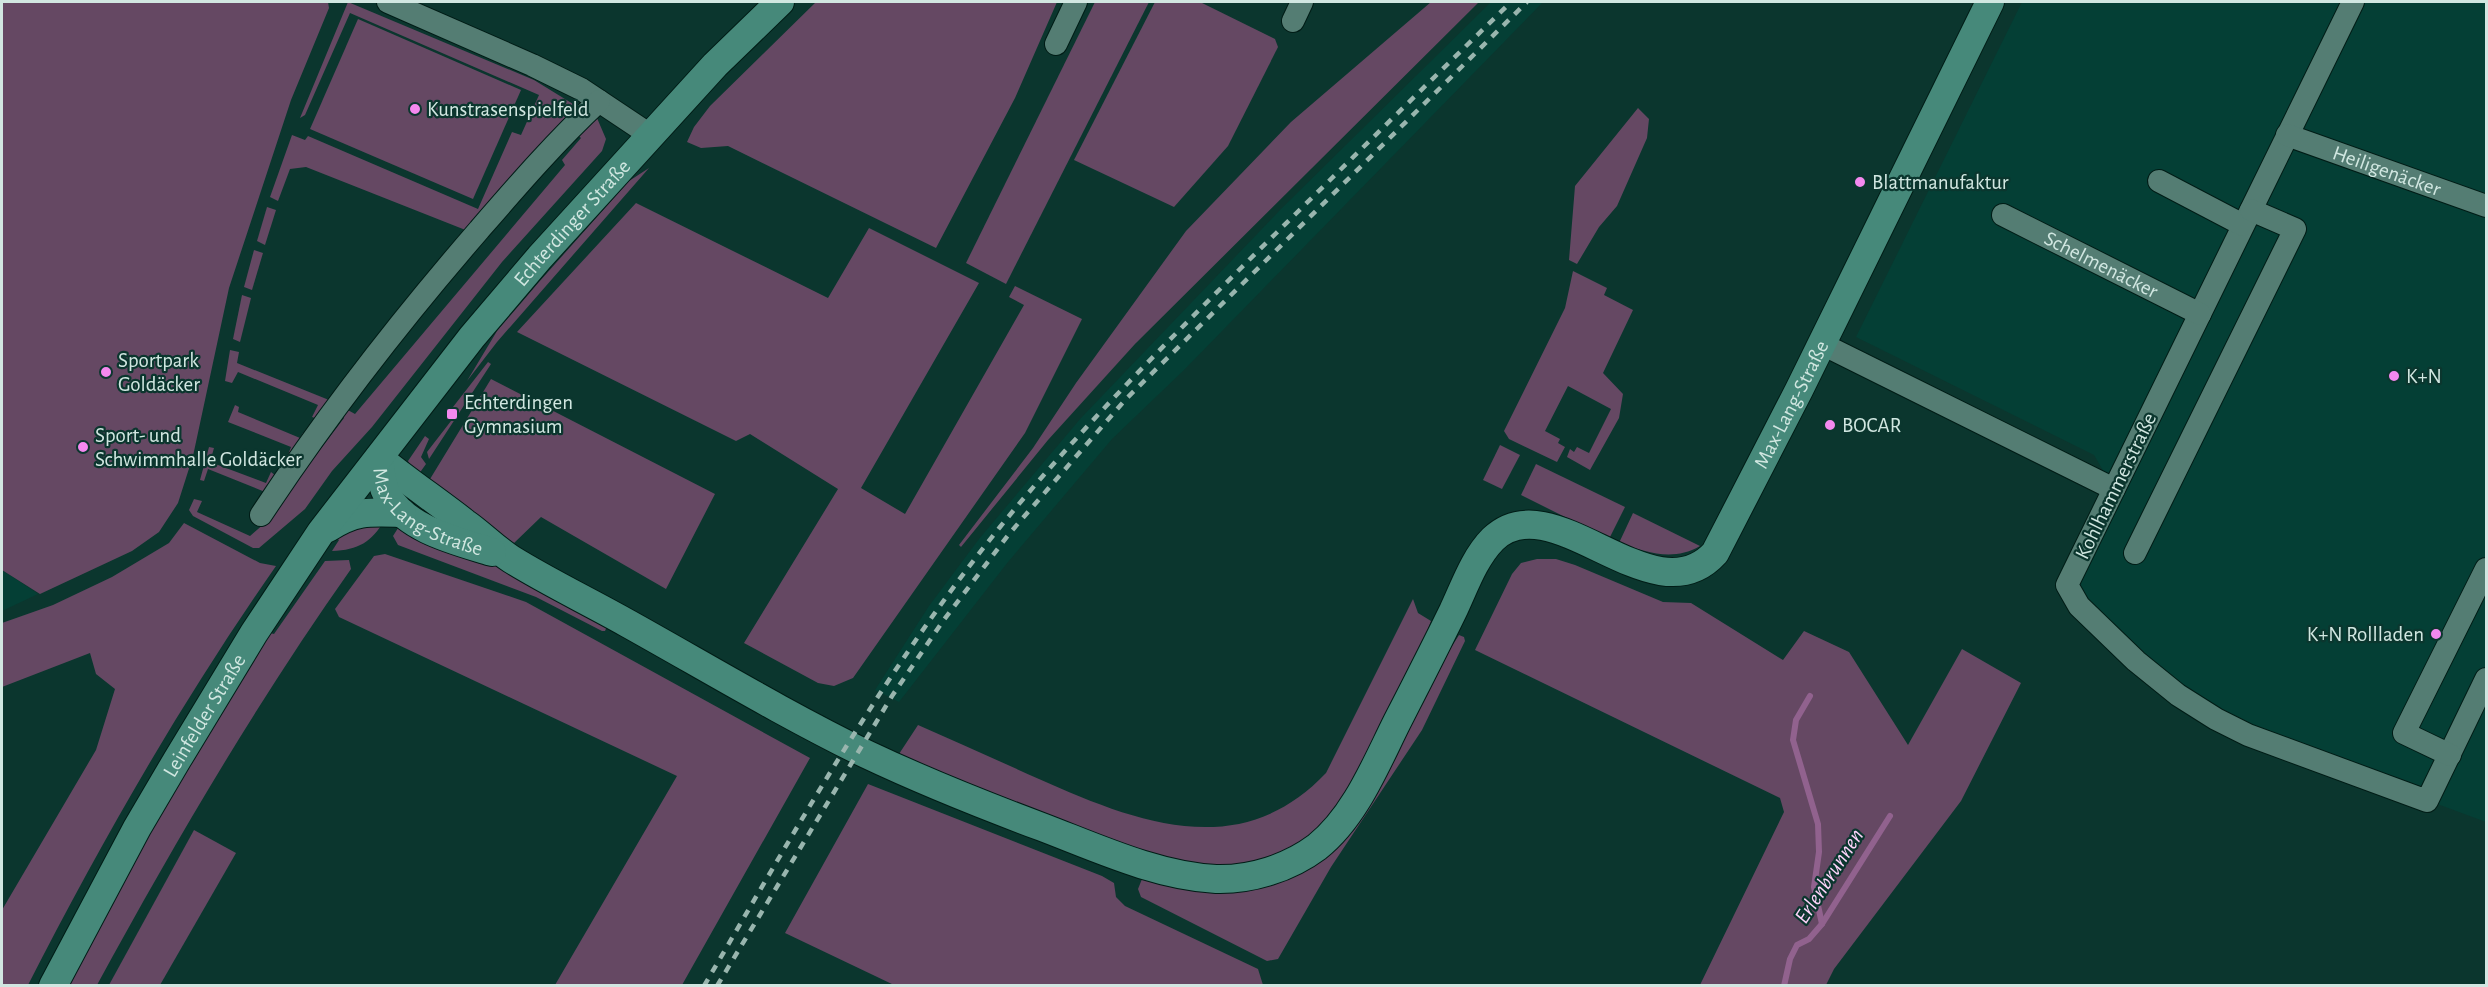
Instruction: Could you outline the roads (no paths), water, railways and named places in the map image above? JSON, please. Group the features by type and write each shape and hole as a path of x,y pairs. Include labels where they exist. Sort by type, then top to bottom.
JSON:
{"main road":[{"name":"Echterdinger Straße","path":"379,458 503,300 715,65 780,2"},
{"name":"Max-Lang-Straße","path":"379,458 508,557 709,670 867,754 1063,835 1176,873 1216,879 1257,875 1279,867 1317,846 1342,820 1378,762 1472,572 1495,537 1511,529 1528,526 1559,530 1660,572 1692,571 1705,564 1719,547 1822,344 1990,2"},
{"name":"Max-Lang-Straße","path":"379,458 387,495 402,513 419,525 455,540 508,557"},
{"name":"Leinfelder Straße","path":"54,986 137,828 254,633 323,531 379,458"},
{"path":"323,531 353,514 368,511 402,513"}],"street":[{"path":"388,2 532,64 599,100 650,135"},
{"path":"1056,44 1076,2"},
{"name":"Kohlhammerstraße","path":"2350,2 2067,585 2086,614 2155,677 2216,719 2248,735 2427,801 2450,754"},
{"path":"261,515 344,394 398,325 557,141 599,100"},
{"name":"Heiligenäcker","path":"2287,135 2487,206"},
{"path":"2135,553 2295,229 2247,217 2159,181"},
{"name":"Schelmenäcker","path":"2003,215 2200,314"},
{"path":"1822,344 2114,489"},
{"path":"2487,569 2404,733 2450,754 2487,679"}],"waterway":[{"path":"1810,696 1796,720 1793,740 1818,824 1819,852 1814,887 1822,924"},
{"name":"Erlenbrunnen","path":"1784,986 1790,959 1797,945 1809,939 1822,924 1890,816"}],"railway":[{"path":"704,986 844,750 919,636 1000,527 1059,457 1153,357 1511,2"},
{"path":"717,986 892,696 943,621 1009,534 1125,400 1527,2"}],"place":[{"name":"Kunstrasenspielfeld","path":"415,109"},
{"name":"Blattmanufaktur","path":"1860,182"},
{"name":"Sportpark Goldäcker","path":"106,372"},
{"name":"K+N","path":"2394,376"},
{"name":"Echterdingen Gymnasium","path":"452,414"},
{"name":"BOCAR","path":"1830,425"},
{"name":"Sport- und Schwimmhalle Goldäcker","path":"83,447"},
{"name":"K+N Rollladen","path":"2436,634"}]}
